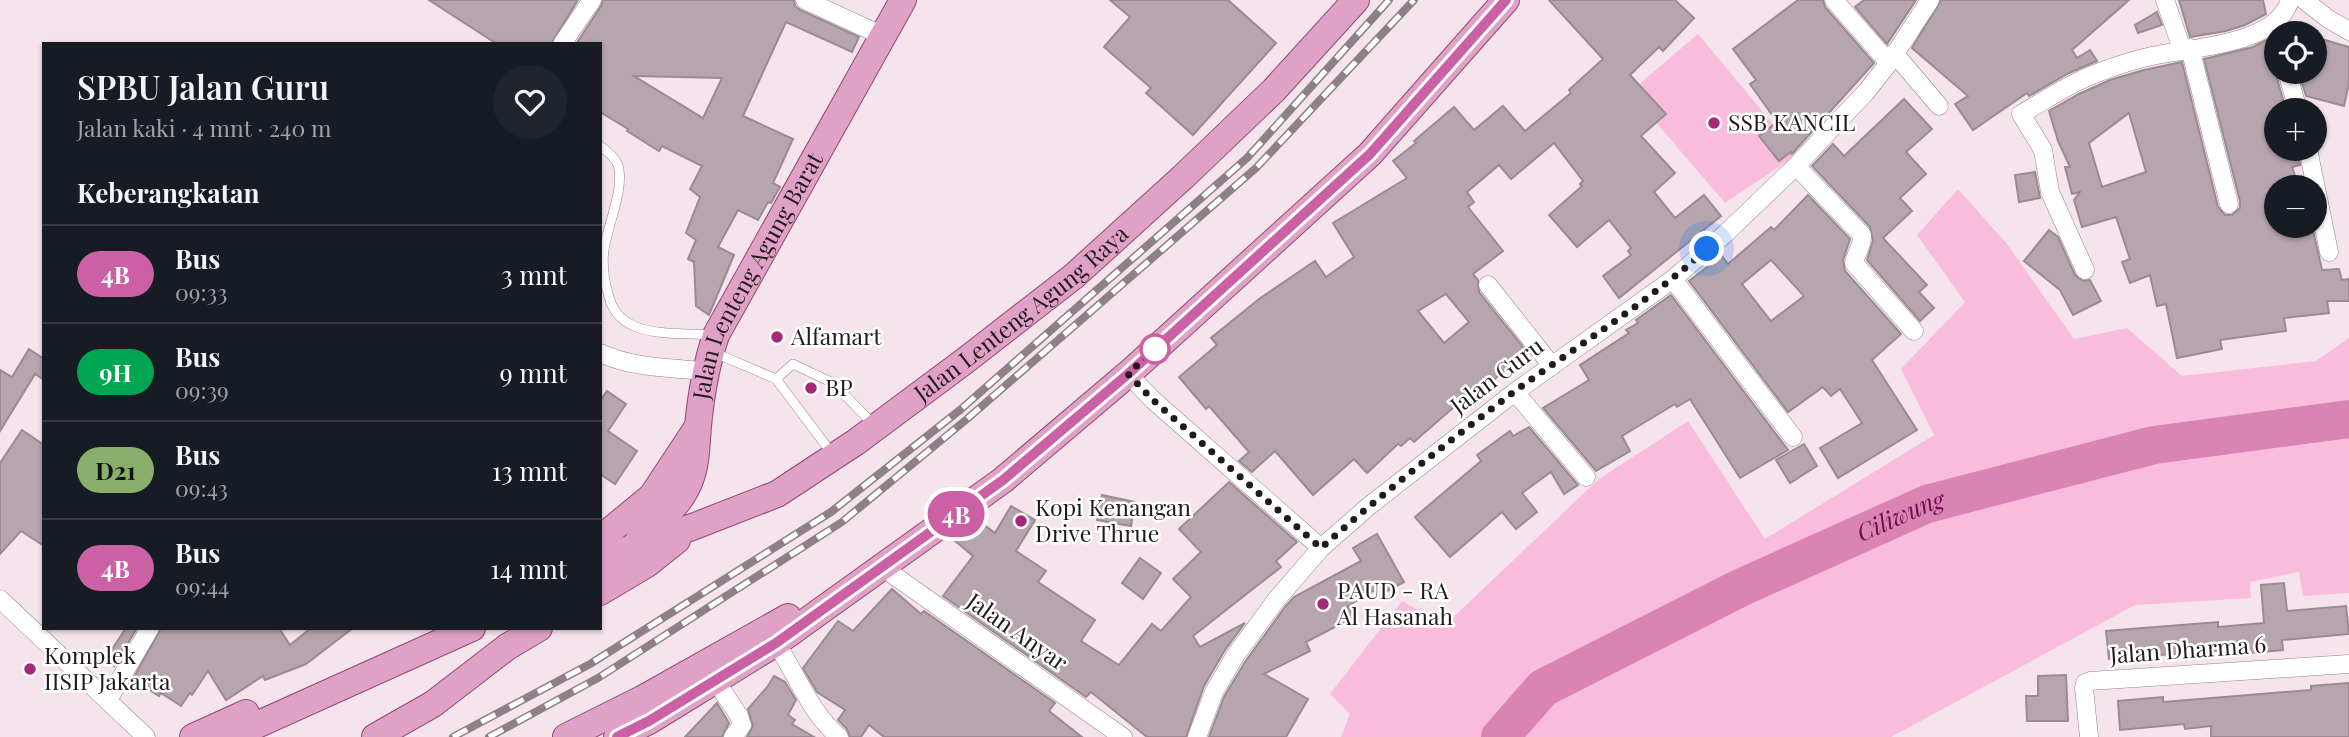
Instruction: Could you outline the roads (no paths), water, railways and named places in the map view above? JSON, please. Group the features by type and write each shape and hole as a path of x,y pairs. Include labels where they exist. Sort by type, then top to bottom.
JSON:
{"main road":[{"name":"Jalan Lenteng Agung Barat","path":"629,549 669,513 685,490 697,461 703,352 903,0"},
{"name":"Jalan Lenteng Agung Raya","path":"629,549 777,494 876,427 967,360 1074,276 1274,90 1356,0"},
{"path":"566,737 764,639 878,570 1003,480 1128,374 1370,154 1506,0"},
{"path":"602,537 652,496 698,426"},
{"path":"602,591 647,564 695,526"},
{"path":"602,562 629,549"},
{"path":"193,737 430,630"},
{"path":"230,737 468,630"},
{"path":"375,737 433,704 507,647 536,630"},
{"path":"617,737 716,681 764,639"}],"street":[{"path":"563,42 592,0"},
{"path":"805,0 883,36"},
{"path":"1834,0 1939,106"},
{"name":"Jalan Guru","path":"1197,737 1214,692 1235,656 1276,600 1321,548 1369,506 1515,392 1673,279 1796,166 1841,120 1892,58 1930,0"},
{"path":"2165,0 2186,48 2229,204"},
{"path":"2280,21 2290,0"},
{"path":"2304,0 2326,18 2349,31"},
{"path":"2085,270 2050,192 2043,150 2021,114 2089,76 2145,57 2237,41 2264,31"},
{"path":"2310,161 2329,251"},
{"path":"1796,166 1862,235 1863,243 1854,262 1914,331"},
{"path":"1673,279 1793,437"},
{"path":"1488,285 1552,366"},
{"path":"602,355 616,360 656,366 703,352"},
{"path":"1128,374 1153,400 1321,548"},
{"path":"1515,392 1586,477"},
{"name":"Jalan Anyar","path":"878,570 1123,737"},
{"path":"0,599 146,737"},
{"path":"108,700 149,630"},
{"path":"764,639 828,728 839,737"},
{"name":"Jalan Dharma 6","path":"2088,737 2084,688 2085,683 2090,681 2349,664"},
{"path":"716,681 739,716 741,725 733,737"}],"lane":[{"path":"602,147 611,153 618,165 616,198 603,252 604,277 609,299 616,313 634,326 661,331 703,352 776,379 834,456"},
{"path":"776,379 793,364 833,383 876,427"}],"waterway":[{"name":"Ciliwung","path":"1500,737 1543,688 1740,588 1927,504 2154,445 2349,419"}],"railway":[{"path":"453,737 590,664 831,512 960,410 1247,158 1389,0"},
{"path":"489,737 598,678 842,522 967,419 1256,168 1414,0"}],"place":[{"name":"SSB KANCIL","path":"1714,123"},
{"name":"Alfamart","path":"777,337"},
{"name":"BP","path":"811,388"},
{"name":"Kopi Kenangan Drive Thrue","path":"1021,521"},
{"name":"PAUD - RA Al Hasanah","path":"1323,604"},
{"name":"Komplek IISIP Jakarta","path":"30,669"}]}
